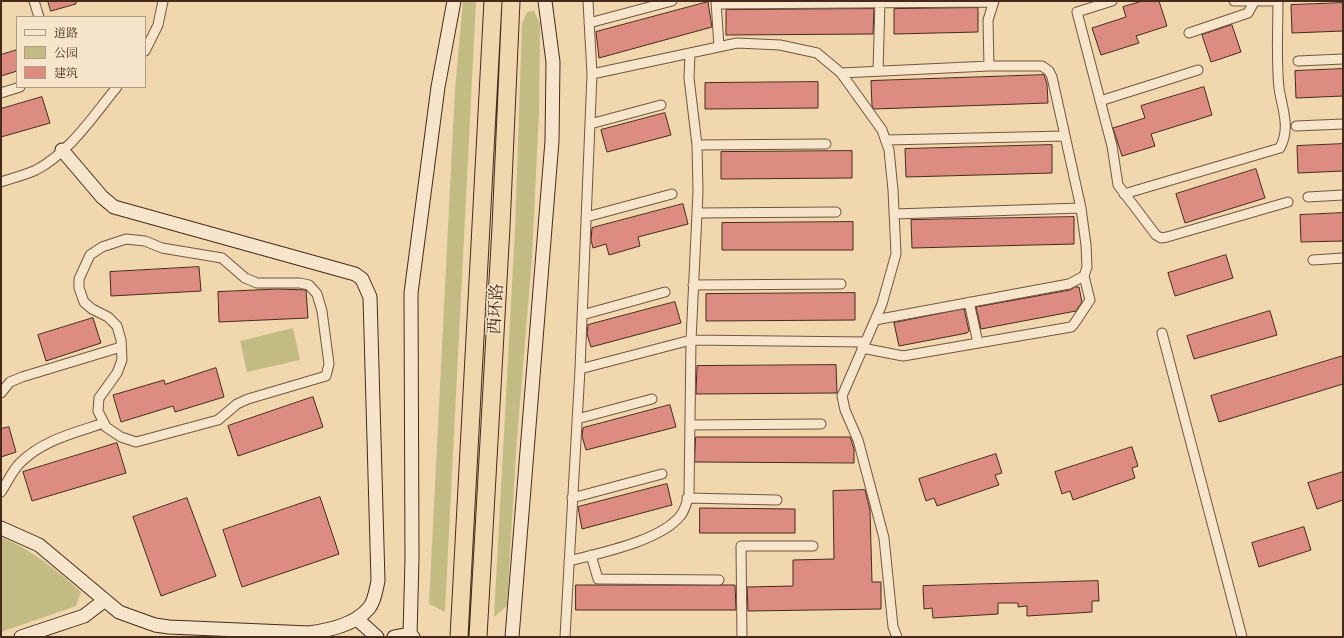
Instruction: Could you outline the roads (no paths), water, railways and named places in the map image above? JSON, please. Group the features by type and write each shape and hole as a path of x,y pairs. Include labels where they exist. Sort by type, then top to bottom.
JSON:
{"highway":[{"name":"西环路","path":"459,637 493,1"},
{"name":"西环路","path":"478,637 501,235 511,1"}],"main road":[{"path":"394,637 411,637 411,293 438,87 454,1"},
{"path":"512,637 552,141 553,62 546,1"},
{"path":"1,528 39,545 119,612 155,625 169,627 309,633 340,626 357,619 370,607 376,592 378,581 370,297 362,279 355,274 114,208 102,197 62,150"},
{"path":"21,637 84,616 105,600"},
{"path":"357,619 377,637"}],"street":[{"path":"34,1 39,16"},
{"path":"146,49 158,25 163,1"},
{"path":"565,637 580,369 592,74 588,1"},
{"path":"589,23 672,1"},
{"path":"1112,1 1077,12 1112,146 1116,180 1124,194 1156,235 1161,238 1288,202"},
{"path":"1234,1 1272,1"},
{"path":"1124,194 1280,148 1286,130 1286,117 1280,88 1278,1"},
{"path":"719,47 716,2 993,2 988,20 988,66"},
{"path":"878,71 880,2"},
{"path":"1189,33 1248,13 1254,2"},
{"path":"592,74 737,43 780,45 817,53 841,73 882,130 889,150 896,254 882,304 842,396 845,410 858,440 884,538 893,627 897,637"},
{"path":"569,561 630,545 671,526 682,514 688,498 690,340 697,213 698,145 689,78 690,53"},
{"path":"1298,61 1343,59"},
{"path":"580,369 690,340 864,345 903,356 1071,326 1074,324 1090,297 1084,276 1087,267 1086,245 1081,208 1052,77 1049,71 1042,66 988,66 841,73"},
{"path":"1100,101 1198,70"},
{"path":"1,93 17,88"},
{"path":"1,182 36,169 62,150 115,88"},
{"path":"590,124 661,106"},
{"path":"1296,126 1343,124"},
{"path":"886,140 1065,136"},
{"path":"698,145 826,144"},
{"path":"586,217 672,194"},
{"path":"1308,197 1343,195"},
{"path":"894,214 1081,208"},
{"path":"697,213 836,212"},
{"path":"126,239 145,241 162,248 222,258 245,278 257,283 300,283 309,285 316,294 322,311 329,364 326,376 248,399 237,404 218,420 136,442 121,437 106,427 104,423 98,411 98,398 117,373 122,360 121,347 117,326 108,317 92,309 84,302 79,288 79,279 90,255 102,247 126,239"},
{"path":"1313,260 1343,258"},
{"path":"875,320 1069,284 1084,276"},
{"path":"693,284 841,284"},
{"path":"582,314 665,292"},
{"path":"969,302 978,343"},
{"path":"1162,333 1242,637"},
{"path":"1,393 10,382 22,377 121,347"},
{"path":"577,419 652,399"},
{"path":"1,492 19,464 35,450 46,443 104,423"},
{"path":"690,425 821,424"},
{"path":"572,498 662,474"},
{"path":"688,498 777,500"},
{"path":"742,637 741,546 813,546"},
{"path":"591,555 598,578 719,580"}]}
